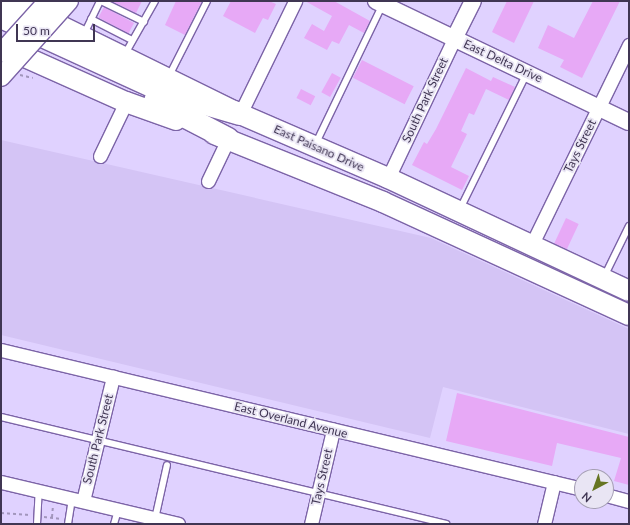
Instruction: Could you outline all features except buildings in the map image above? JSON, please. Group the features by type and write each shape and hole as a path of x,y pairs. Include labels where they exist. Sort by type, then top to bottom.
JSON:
{"highway":[{"path":"1,17 165,92 240,114"},
{"path":"1,29 173,109 228,139"}],"main road":[{"path":"1,53 48,1"},
{"path":"1,76 69,1"},
{"name":"East Paisano Drive","path":"17,2 87,28 128,48 168,79 240,114 388,178 629,291"},
{"name":"East Paisano Drive","path":"1,46 126,102 228,139 384,202 629,316"}],"street":[{"path":"240,114 295,1"},
{"name":"South Park Street","path":"388,178 473,1"},
{"name":"East Delta Drive","path":"380,3 629,122"},
{"name":"Tays Street","path":"531,246 629,46"},
{"path":"100,156 126,102"},
{"path":"208,181 228,139"},
{"name":"East Overland Avenue","path":"1,350 574,487"},
{"name":"South Park Street","path":"77,500 98,439 113,377"},
{"name":"Tays Street","path":"311,524 333,430"},
{"path":"1,482 178,524"},
{"path":"544,524 554,482"},
{"path":"614,497 629,501"}],"lane":[{"path":"87,28 101,1 109,8 125,16 144,22"},
{"path":"87,28 101,22 118,30 128,48 155,1"},
{"path":"168,79 207,1"},
{"path":"315,147 380,3"},
{"path":"459,212 527,73"},
{"path":"603,280 629,226"},
{"path":"1,417 98,439 318,494 446,524"},
{"path":"155,519 167,465"},
{"path":"36,524 39,491"},
{"path":"68,524 77,500"},
{"path":"114,524 118,510"}],"path":[{"path":"52,518 54,504"}],"shaded area":[{"path":"1,140 431,238 629,329 629,434 443,387 430,438 1,335"}]}
